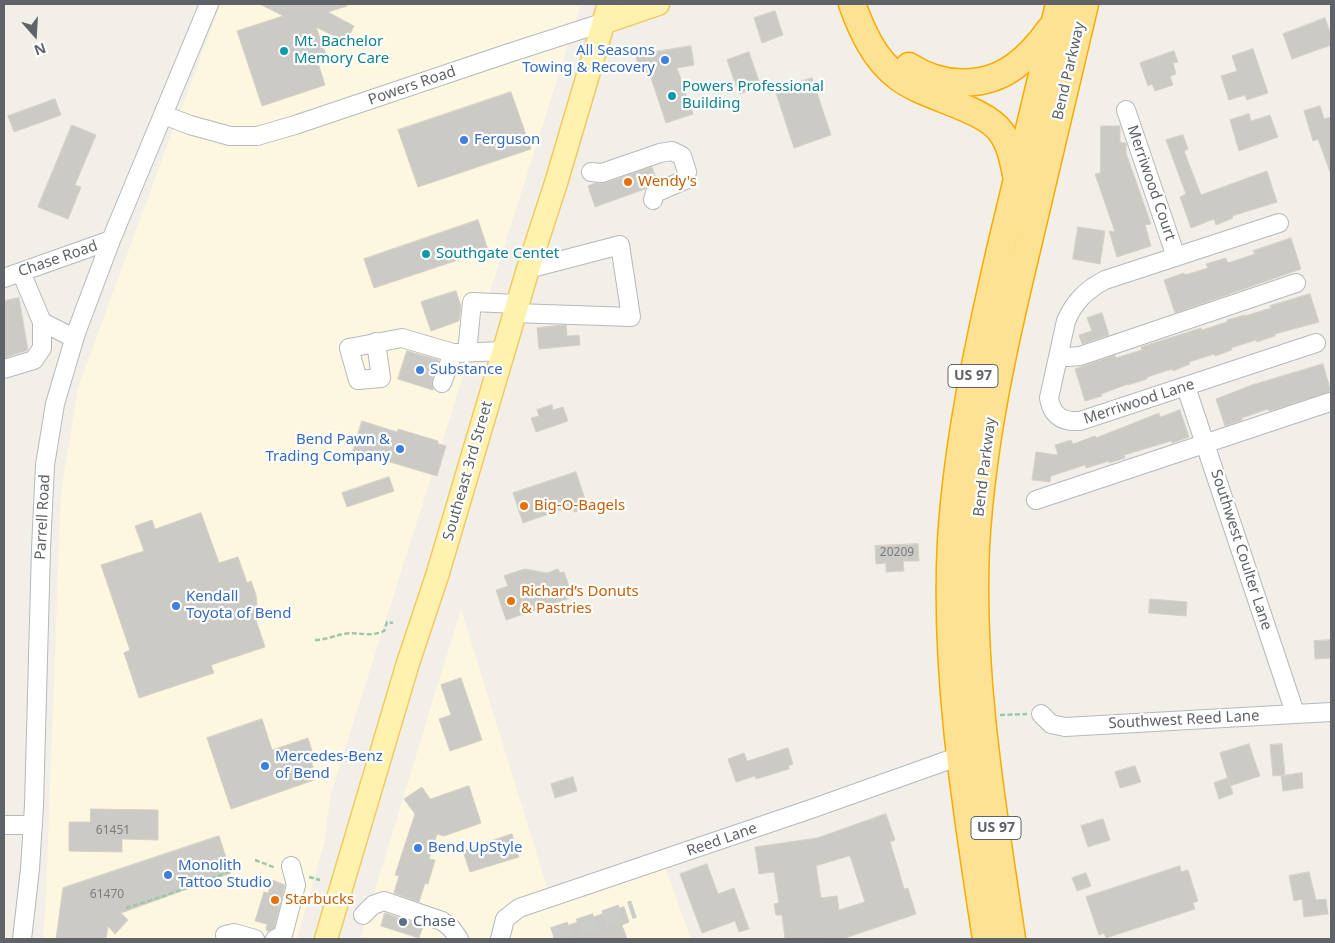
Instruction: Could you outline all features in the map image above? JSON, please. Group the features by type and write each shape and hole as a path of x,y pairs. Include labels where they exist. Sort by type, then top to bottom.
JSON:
{"highway":[{"path":"852,4 861,28 872,48 881,62 892,73 912,86 984,117 997,126 1007,143 1017,177"},
{"path":"867,4 879,33 897,56 924,74 954,82 978,81 1008,70 1031,52 1056,14"},
{"name":"Bend Parkway","path":"1012,939 988,773 978,671 976,576 980,497 989,428 1005,343 1085,4"},
{"name":"Bend Parkway","path":"986,939 960,756 954,688 950,566 955,496 964,424 977,354 1056,14"}],"main road":[{"name":"Powers Road","path":"607,13 658,4"},
{"name":"Southeast 3rd Street","path":"326,939 408,663 437,576 528,269 607,13"}],"street":[{"name":"Parrell Road","path":"22,939 33,825 45,465 55,404 74,338 111,240 209,4"},
{"name":"Powers Road","path":"164,115 190,125 230,136 257,136 509,53 607,13"},
{"name":"Merriwood Court","path":"1126,110 1176,257"},
{"path":"592,172 602,173 660,153 672,151 682,156 687,172 685,180 656,193 653,200"},
{"name":"Merriwood Lane","path":"1279,223 1105,280 1091,287 1071,310 1066,321 1050,398 1051,406 1056,414 1063,419 1071,422 1080,422 1316,343"},
{"name":"Chase Road","path":"4,278 111,240"},
{"path":"442,384 460,353 472,302 517,308 631,317 620,245 528,269"},
{"path":"4,368 34,360 42,348 42,322 21,272"},
{"path":"1059,355 1068,357 1080,356 1296,283"},
{"path":"42,322 74,338"},
{"path":"376,342 381,378 358,380 349,348 376,342 402,338 460,353 504,351"},
{"path":"41,350 67,359"},
{"name":"Southwest Coulter Lane","path":"1186,387 1296,713"},
{"path":"1036,500 1330,402"},
{"name":"Southwest Reed Lane","path":"1041,714 1051,724 1065,727 1331,712"},
{"name":"Reed Lane","path":"500,939 504,919 520,908 960,756"},
{"path":"4,825 33,825"},
{"path":"275,939 283,935 296,885 283,867"},
{"path":"363,915 373,905 384,901 442,921 451,928 459,939"},
{"path":"225,935 234,933 255,939"}],"path":[{"path":"315,640 323,640 345,633 379,634 384,631 387,622 393,623"},
{"path":"997,715 1041,714"},
{"path":"255,860 283,867"},
{"path":"126,908 231,871"},
{"path":"309,877 320,880"}],"shaded area":[{"path":"221,4 581,4 331,793 324,844 297,939 43,939 61,492 78,388"},
{"path":"461,609 553,907 664,865 691,939 360,939"}],"building":[{"name":"Mt. Bachelor Memory Care","path":"260,4 347,4 347,6 328,12 354,26 346,42 316,27 328,60 318,63 325,85 262,106 237,31 283,16"},
{"path":"775,11 783,35 762,43 754,18"},
{"path":"1325,18 1331,35 1331,45 1292,59 1283,34"},
{"path":"691,46 694,65 677,68 693,114 666,123 649,72 639,74 636,55"},
{"path":"1253,49 1268,93 1247,100 1245,95 1229,100 1221,76 1237,71 1232,56"},
{"path":"1174,51 1178,62 1173,63 1176,74 1170,76 1173,85 1155,91 1152,84 1148,86 1140,63"},
{"path":"749,52 761,87 739,94 727,60"},
{"path":"812,78 831,135 794,148 775,90"},
{"name":"Ferguson","path":"511,92 531,149 418,187 398,130"},
{"path":"55,99 61,115 14,132 8,116"},
{"path":"1320,106 1324,119 1331,117 1330,172 1318,139 1313,141 1304,111"},
{"path":"1249,114 1251,121 1270,115 1278,137 1239,151 1230,120"},
{"path":"72,125 96,135 75,185 81,187 68,219 38,207"},
{"path":"1101,126 1120,126 1120,142 1126,143 1126,153 1151,224 1145,225 1151,246 1117,257 1109,231 1115,232 1095,174 1100,173"},
{"path":"1183,135 1188,149 1184,151 1201,195 1267,171 1277,202 1232,216 1233,218 1216,225 1214,219 1191,228 1180,197 1186,194 1166,140"},
{"name":"Wendy's","path":"652,167 657,181 645,189 595,207 588,186 595,183 605,183"},
{"name":"Southgate Centet","path":"478,220 488,250 374,288 364,259"},
{"path":"1078,227 1105,231 1100,264 1073,259"},
{"path":"1291,238 1301,269 1175,313 1164,280 1208,268 1206,264 1226,258 1228,263 1255,254 1253,251"},
{"path":"456,291 461,306 459,321 431,331 421,302"},
{"path":"1310,294 1319,322 1275,334 1275,336 1257,342 1256,340 1231,348 1232,350 1215,356 1214,354 1189,362 1190,364 1173,371 1172,369 1147,377 1147,379 1128,384 1101,394 1102,396 1085,401 1075,369 1115,355 1116,358 1142,350 1141,347 1201,328 1202,330 1227,322 1227,320 1271,308 1270,306"},
{"path":"19,298 28,350 4,358 4,301"},
{"path":"1102,313 1109,335 1082,344 1079,335 1092,331 1087,318"},
{"path":"566,325 567,336 579,335 580,345 539,349 537,328"},
{"name":"Substance","path":"407,351 439,360 432,380 433,390 398,379"},
{"path":"1323,364 1331,392 1269,411 1268,409 1225,426 1216,399 1252,385"},
{"path":"552,405 553,410 563,407 568,421 536,432 531,418 539,416 537,410"},
{"path":"1180,410 1189,437 1124,455 1125,458 1109,463 1109,461 1086,468 1085,465 1051,476 1050,482 1032,480 1036,452 1058,455 1055,445 1071,440 1073,444 1095,436 1096,438 1159,413 1160,417"},
{"name":"Bend Pawn & Trading Company","path":"362,421 397,432 398,429 438,441 438,444 446,446 437,476 353,451"},
{"path":"576,472 588,508 574,512 572,506 523,523 513,493"},
{"path":"389,477 394,491 347,507 342,493"},
{"name":"Kendall Toyota of Bend","path":"201,513 219,563 238,557 247,583 251,581 257,604 255,617 265,647 211,665 214,673 139,698 124,653 130,650 101,565 144,551 135,526 152,520 155,529"},
{"path":"918,544 919,561 903,561 904,571 886,572 886,563 876,564 875,546"},
{"path":"525,569 547,573 558,569 560,573 564,572 573,597 506,620 496,590 508,586 504,576"},
{"path":"1150,599 1187,602 1186,616 1149,613"},
{"path":"1331,640 1331,658 1315,659 1314,641"},
{"path":"461,678 482,740 450,751 439,719 451,715 441,685"},
{"name":"Mercedes-Benz of Bend","path":"262,719 272,750 308,738 312,751 308,752 317,779 231,809 207,738"},
{"path":"1249,744 1260,776 1230,786 1220,753"},
{"path":"1282,744 1285,775 1273,776 1270,745"},
{"path":"788,748 793,764 788,766 789,769 756,779 755,776 736,782 728,759 744,753 747,761"},
{"path":"1135,766 1141,782 1120,788 1115,772"},
{"path":"1302,773 1303,788 1283,791 1281,776"},
{"path":"573,777 577,791 555,798 551,784"},
{"path":"1228,778 1233,794 1219,799 1214,783"},
{"name":"Bend UpStyle","path":"469,786 481,823 444,836 437,834 429,859 435,860 428,884 425,883 419,902 394,893 399,876 395,875 415,814 404,799 422,787 430,799"},
{"path":"91,809 158,810 158,840 122,839 122,852 69,851 69,822 90,822"},
{"path":"886,814 895,840 890,842 904,889 908,888 916,914 845,938 785,939 782,915 776,915 774,904 779,903 774,872 759,874 755,847 817,838","holes":["850,856 865,902 839,910 837,896 821,898 816,866"]},
{"path":"1103,819 1110,840 1088,847 1081,826"},
{"path":"512,834 519,857 470,872 463,851"},
{"path":"219,836 231,873 121,913 128,920 115,934 108,926 106,939 56,939 63,888"},
{"path":"707,864 718,894 734,888 749,929 739,932 735,921 702,933 680,874"},
{"path":"1180,866 1181,872 1188,870 1198,901 1193,903 1195,909 1106,938 1104,933 1099,935 1086,897"},
{"path":"1309,872 1316,900 1326,899 1328,914 1304,917 1302,899 1294,901 1289,876"},
{"path":"1086,873 1091,886 1077,891 1072,878"},
{"name":"Starbucks","path":"272,880 285,885 274,928 269,931 266,930 267,924 255,921 264,892 268,893"},
{"path":"624,907 629,922 622,925 627,939 562,939 558,929"},
{"name":"Chase","path":"385,913 423,926 419,938 381,926"}],"tunnel":[{"path":"553,936 634,909"}],"place":[{"name":"Mt. Bachelor Memory Care","path":"284,51"},
{"name":"All Seasons Towing & Recovery","path":"665,60"},
{"name":"Powers Professional Building","path":"672,96"},
{"name":"Ferguson","path":"464,140"},
{"name":"Wendy's","path":"628,182"},
{"name":"Southgate Centet","path":"426,254"},
{"name":"Substance","path":"420,370"},
{"name":"Bend Pawn & Trading Company","path":"400,449"},
{"name":"Big-O-Bagels","path":"524,506"},
{"name":"Richard’s Donuts & Pastries","path":"511,601"},
{"name":"Kendall Toyota of Bend","path":"176,606"},
{"name":"Mercedes-Benz of Bend","path":"265,766"},
{"name":"Bend UpStyle","path":"418,848"},
{"name":"Monolith Tattoo Studio","path":"168,875"},
{"name":"Starbucks","path":"275,900"},
{"name":"Chase","path":"403,922"}]}
